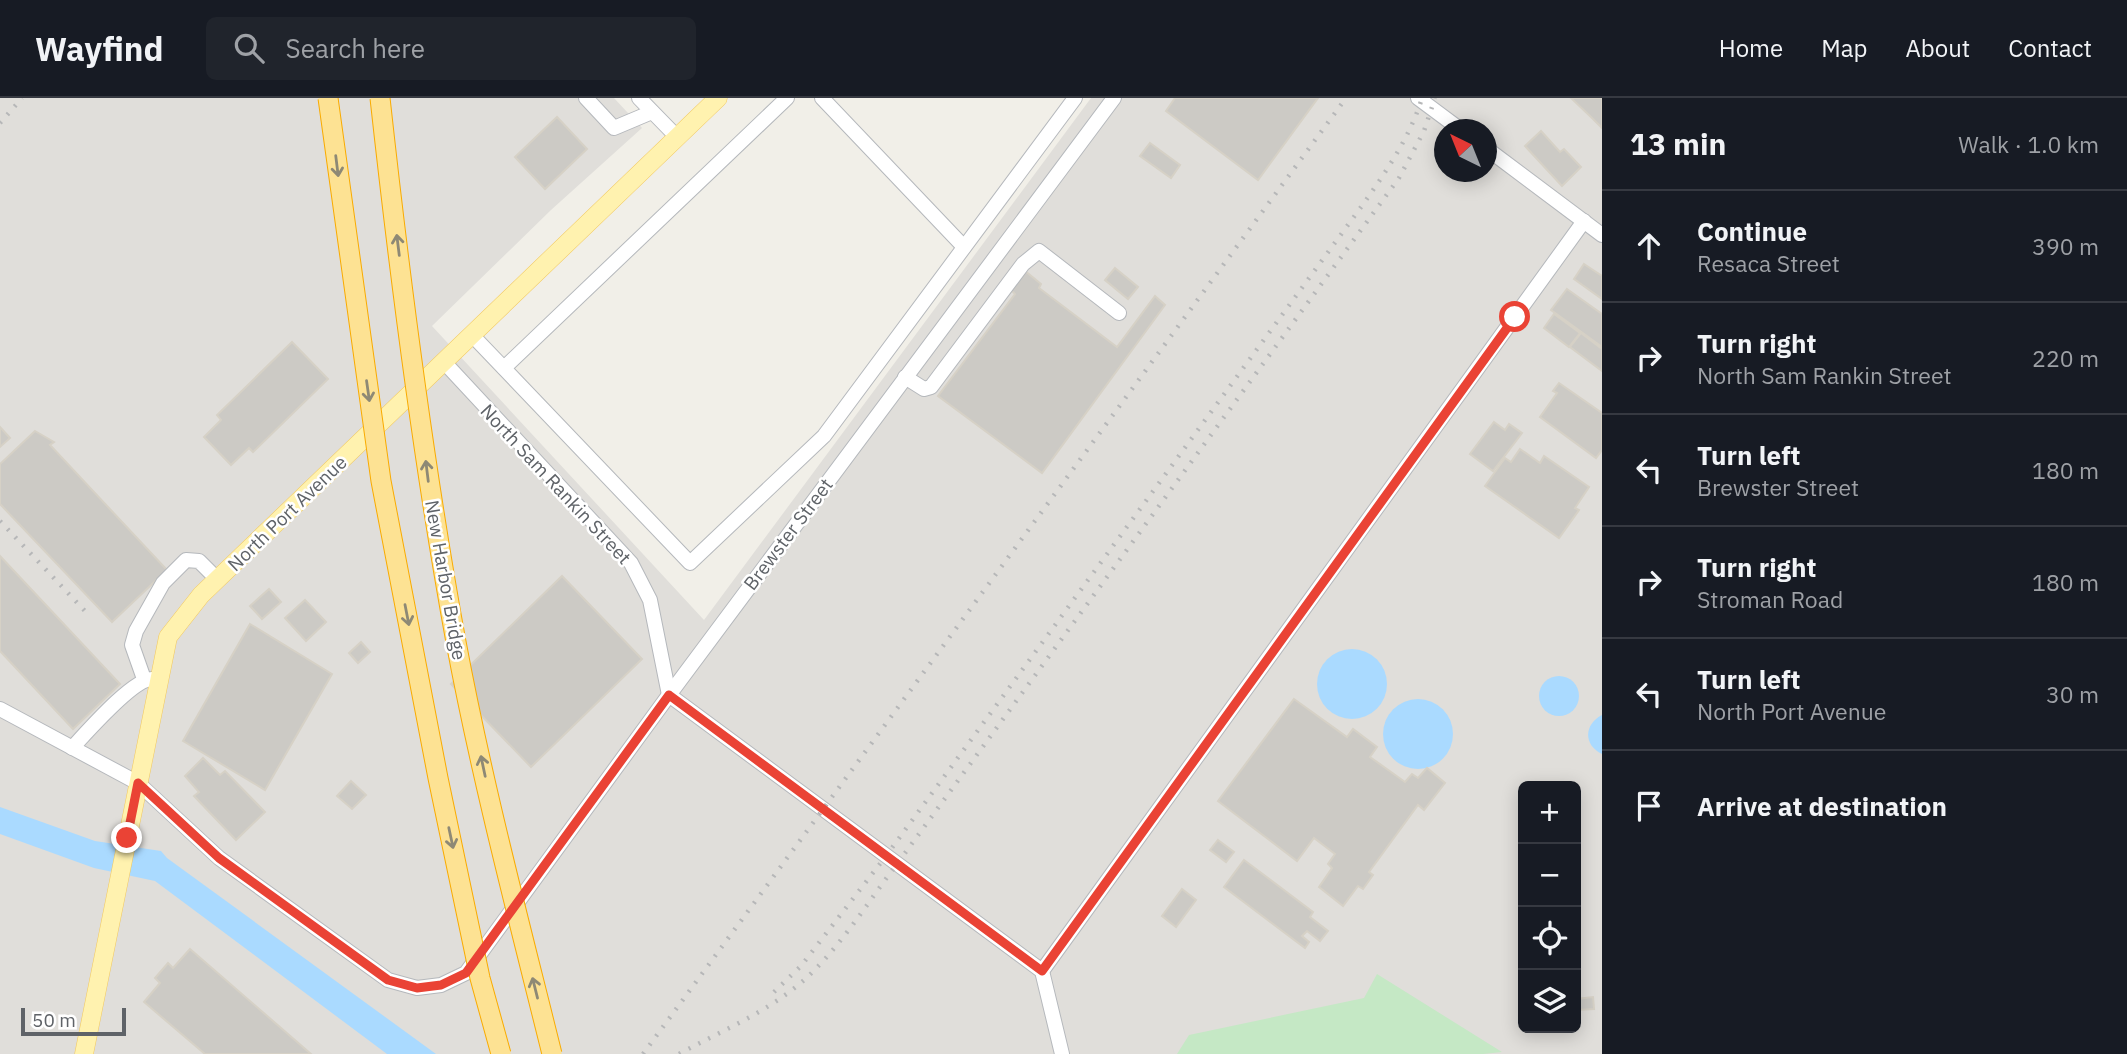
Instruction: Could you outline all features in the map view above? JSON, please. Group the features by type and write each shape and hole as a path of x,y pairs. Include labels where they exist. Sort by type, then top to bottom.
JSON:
{"highway":[{"path":"328,98 382,481 438,778 481,978 501,1054"},
{"name":"New Harbor Bridge","path":"380,98 431,497 457,645 496,829 552,1054"}],"main road":[{"name":"North Port Avenue","path":"84,1054 138,783 152,679 168,637 217,579 718,98"}],"street":[{"path":"586,98 614,128 652,112"},
{"path":"639,98 677,137"},
{"path":"504,368 787,98"},
{"path":"822,98 964,247"},
{"path":"472,335 690,563 824,436 1075,98"},
{"name":"Brewster Street","path":"138,783 219,858 388,980 417,988 441,985 466,973 669,695 1114,98"},
{"path":"1418,98 1446,119"},
{"path":"1497,156 1602,235"},
{"path":"1042,971 1584,221"},
{"path":"905,377 924,389 931,387 1023,264 1039,251 1119,313"},
{"name":"North Sam Rankin Street","path":"444,362 631,563 650,600 669,695"},
{"path":"72,747 131,688 152,679 132,645 136,631 163,583 186,560 199,561 217,579"},
{"path":"669,695 1042,971 1062,1054"},
{"path":"0,709 138,783"}],"shaded area":[{"path":"0,98 614,98 642,128 551,210 432,326 704,620 1091,98 1602,98 1602,1054 0,1054"}],"green space":[{"path":"1377,974 1502,1052 1177,1054 1189,1035 1364,998"}],"water":[{"path":"1345,649 1359,649 1372,655 1381,664 1387,684 1385,697 1377,709 1359,719 1345,719 1332,713 1323,704 1317,691 1317,677 1323,664 1332,655"},
{"path":"1559,676 1573,682 1579,696 1573,710 1559,716 1545,710 1539,696 1545,682"},
{"path":"1411,699 1425,699 1438,705 1447,714 1453,734 1451,747 1443,759 1425,769 1411,769 1398,763 1389,754 1383,741 1383,727 1389,714 1398,705"},
{"path":"1602,715 1602,754 1591,745 1588,734 1592,724"},
{"path":"0,807 95,841 161,851 436,1054 387,1054 155,881 94,868 0,834"}],"building":[{"path":"1175,98 1318,98 1258,180 1166,111"},
{"path":"1571,98 1602,98 1602,128 1592,118"},
{"path":"557,117 587,149 545,189 515,157"},
{"path":"1541,131 1560,152 1564,149 1581,167 1562,186 1525,146"},
{"path":"1150,143 1180,165 1171,178 1140,156"},
{"path":"1584,264 1602,276 1602,299 1574,279"},
{"path":"1115,268 1138,287 1128,299 1105,280"},
{"path":"1024,270 1041,284 1039,288 1117,347 1155,296 1165,305 1042,473 938,396 1015,294 1010,289"},
{"path":"1567,289 1602,314 1602,347 1551,310"},
{"path":"1554,314 1580,333 1569,347 1544,328"},
{"path":"1581,333 1602,349 1602,371 1570,347"},
{"path":"292,342 328,379 253,452 249,448 231,465 204,437 221,420 217,415"},
{"path":"1559,383 1602,413 1602,450 1596,458 1540,417 1557,393 1553,391"},
{"path":"1494,422 1505,430 1509,424 1522,433 1493,471 1470,454"},
{"path":"0,427 10,438 0,447"},
{"path":"35,431 54,442 50,445 167,570 112,622 0,504 0,464"},
{"path":"1520,449 1540,463 1544,456 1589,487 1575,508 1579,510 1559,538 1485,486 1505,458 1511,462"},
{"path":"0,556 120,684 73,729 0,651"},
{"path":"562,576 642,659 531,767 451,684"},
{"path":"269,589 281,602 262,619 250,606"},
{"path":"305,600 326,622 306,641 285,618"},
{"path":"250,624 332,674 265,790 183,741"},
{"path":"361,642 370,652 358,663 349,653"},
{"path":"1294,699 1347,737 1353,729 1377,747 1370,757 1405,782 1412,774 1418,778 1427,768 1445,783 1424,810 1418,805 1369,872 1373,875 1363,889 1358,886 1343,906 1319,887 1332,868 1328,864 1335,854 1314,838 1297,861 1218,801"},
{"path":"203,758 220,775 225,771 265,812 236,840 194,796 199,792 185,776"},
{"path":"351,781 366,795 352,809 337,796"},
{"path":"1218,840 1234,852 1226,862 1210,850"},
{"path":"1244,860 1313,912 1310,917 1328,931 1320,941 1307,931 1302,936 1309,942 1305,948 1224,887"},
{"path":"1182,889 1196,900 1176,927 1162,916"},
{"path":"190,949 311,1054 205,1054 144,1002 160,983 155,978 168,963 173,968"},
{"path":"1593,997 1594,1009 1581,1010 1581,998"}],"railway":[{"path":"0,123 22,98"},
{"path":"643,1054 1346,98"},
{"path":"774,992 801,966 886,856 1364,203 1404,140 1422,98"},
{"path":"679,1054 759,1012 789,992 803,981 841,940 1399,178 1424,131 1435,98"},
{"path":"0,521 85,611"}],"route":[{"path":"127,838 138,783 219,858 388,980 417,988 441,985 466,973 669,695 1042,971 1515,317"}]}
